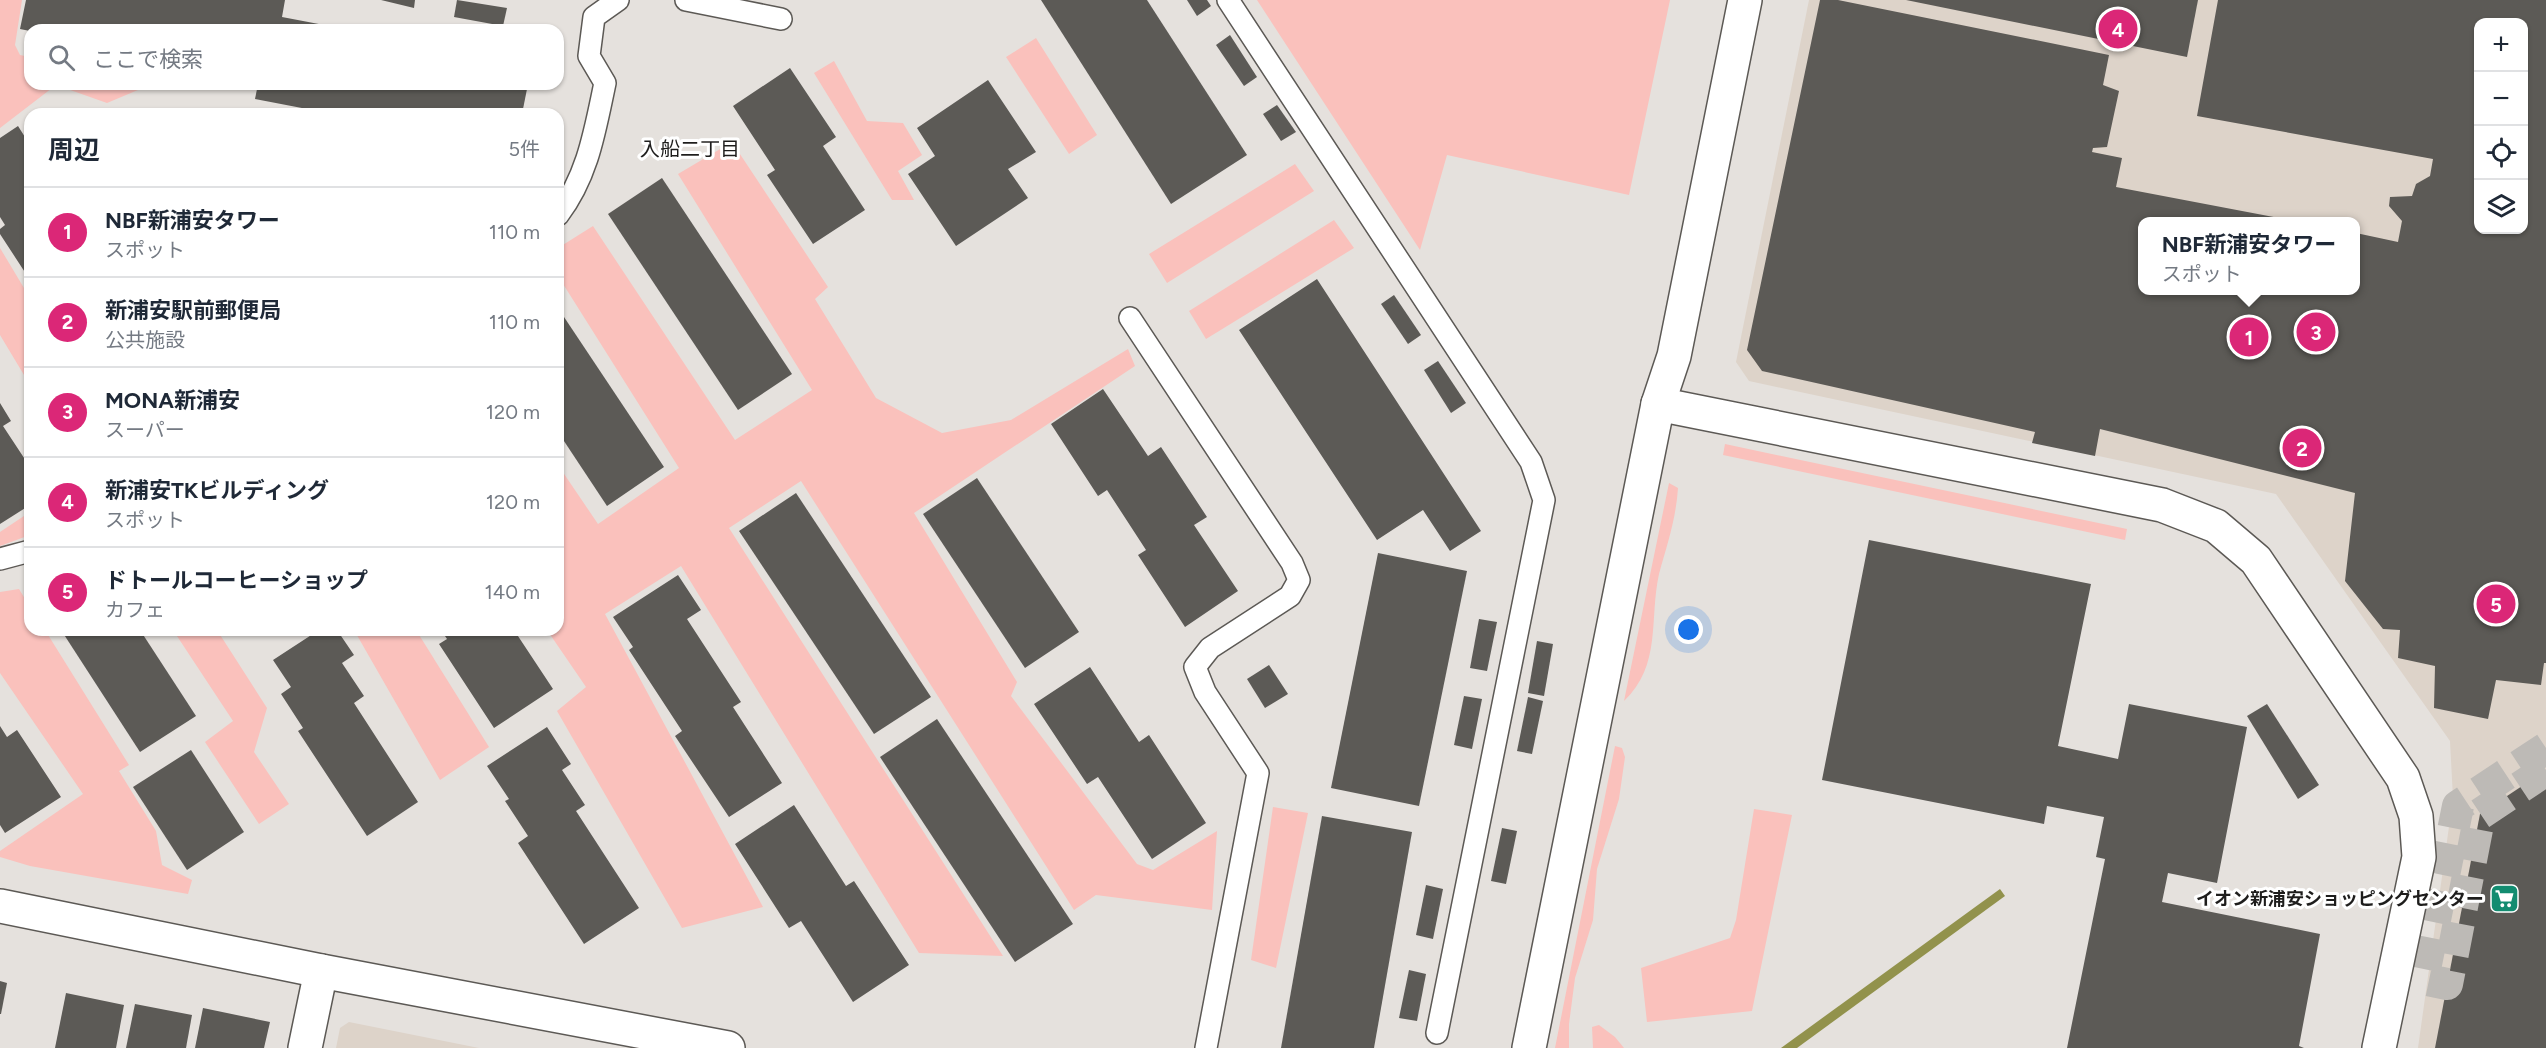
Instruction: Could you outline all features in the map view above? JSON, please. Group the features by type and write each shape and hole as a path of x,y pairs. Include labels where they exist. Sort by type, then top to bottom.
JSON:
{"street":[{"path":"1529,1048 1658,404 1674,356 1745,0"},
{"path":"1658,404 2162,505 2216,526 2256,560 2403,778 2416,816 2419,856 2379,1048"},
{"path":"0,906 321,971 728,1048"},
{"path":"305,1048 321,971"}],"lane":[{"path":"564,207 590,155 605,83 589,56 594,17 618,0"},
{"path":"686,0 781,19"},
{"path":"1228,0 1531,462 1544,500 1437,1033"},
{"path":"1130,318 1292,563 1299,580 1290,596 1210,648 1195,667 1205,692 1258,773 1206,1048"},
{"path":"0,559 24,552"}],"shaded area":[{"path":"0,0 22,0 15,45 20,55 24,56 24,90 49,90 0,128"},
{"path":"1257,0 1670,0 1629,195 1447,155 1420,250"},
{"path":"1809,0 2546,0 2546,1048 2418,1048 2453,798 2450,741 2276,494 1749,381 1736,362"},
{"path":"1036,38 1097,135 1069,154 1006,57"},
{"path":"834,61 867,121 903,123 922,155 898,171 914,200 892,200 814,73"},
{"path":"70,90 138,90 107,103"},
{"path":"732,142 828,287 815,299 876,398 942,433 1011,420 1128,349 1135,366 914,513 1017,682 1011,696 1137,864 1153,870 1217,831 1212,910 1096,895 1074,910 801,481 729,528 1003,956 919,953 681,566 605,614 763,907 682,928 557,711 586,687 551,636 564,636 564,474 598,524 679,468 564,286 564,244 593,226 735,440 812,390 678,174"},
{"path":"1295,164 1314,191 1167,283 1149,254"},
{"path":"1334,220 1354,248 1206,339 1189,311"},
{"path":"0,248 24,288 24,375 0,335"},
{"path":"1725,444 2127,529 2125,540 1723,455"},
{"path":"1669,483 1678,488 1677,499 1671,532 1659,574 1649,657 1636,687 1624,701"},
{"path":"24,516 24,537 0,546 0,532"},
{"path":"19,589 24,597 24,636 49,636 129,765 119,771 156,831 162,865 192,880 188,894 30,866 0,857 0,851 83,794 0,673 0,592"},
{"path":"177,636 221,636 267,708 254,752 289,804 259,824 205,742 233,721"},
{"path":"357,636 420,636 489,747 440,780"},
{"path":"1615,746 1622,748 1625,757 1619,799 1597,869 1593,920 1575,978 1569,1024 1569,1048 1555,1048"},
{"path":"1273,807 1308,813 1276,968 1251,960"},
{"path":"1754,809 1792,815 1752,1011 1647,1022 1641,968 1730,938 1736,920"},
{"path":"2000,889 2005,896 1797,1048 1781,1048"},
{"path":"349,1022 479,1048 336,1048 340,1028"},
{"path":"1599,1025 1615,1037 1624,1048 1593,1048 1592,1027"}],"building":[{"path":"26,0 285,0 282,17 319,24 24,24 24,30 20,29"},
{"path":"381,0 415,0 414,8"},
{"path":"457,0 507,8 503,24 454,17"},
{"path":"1041,0 1147,0 1247,155 1171,204"},
{"path":"1187,0 1207,0 1211,6 1197,16"},
{"path":"1820,0 1838,0 2109,55 2103,85 2119,91 2107,147 2093,148 2092,152 2122,158 2116,187 2273,217 2138,217 2138,295 2360,295 2360,234 2398,242 2402,221 2389,206 2390,197 2412,196 2416,184 2430,176 2433,159 2197,116 2218,0 2546,0 2546,663 2544,663 2541,685 2496,680 2488,719 2434,708 2435,666 2398,658 2400,630 2383,629 2345,581 2355,493 2100,429 2095,456 2032,443 2035,432 1762,371 1747,350"},
{"path":"1906,0 2198,0 2187,57"},
{"path":"1230,35 1257,77 1244,86 1216,45"},
{"path":"790,68 836,137 823,146 865,210 813,244 767,175 775,170 733,106"},
{"path":"988,80 1036,152 1008,169 1028,198 956,246 908,174 935,156 917,128"},
{"path":"257,90 527,90 523,108 302,108 255,99"},
{"path":"1277,105 1296,132 1281,141 1263,114"},
{"path":"18,126 24,136 24,271 0,234 0,229 5,225 0,217 0,138"},
{"path":"662,178 792,374 738,410 608,214"},
{"path":"1317,279 1481,531 1450,551 1423,510 1377,540 1239,330"},
{"path":"1394,295 1421,335 1408,344 1381,304"},
{"path":"564,317 664,467 607,506 564,441"},
{"path":"1438,361 1466,403 1451,413 1424,370"},
{"path":"1103,389 1148,456 1161,447 1207,517 1194,525 1238,591 1185,627 1138,555 1146,550 1107,490 1098,496 1051,424"},
{"path":"0,403 11,421 3,426 24,458 24,509 0,524"},
{"path":"977,478 1079,632 1025,668 923,514"},
{"path":"796,493 931,697 874,734 739,531"},
{"path":"1869,540 2091,584 2058,746 2118,759 2129,704 2247,727 2217,883 2168,873 2162,902 2320,934 2299,1046 2304,1048 2067,1048 2105,859 2096,857 2104,817 2047,806 2044,824 1822,780"},
{"path":"1378,553 1467,571 1419,806 1331,788"},
{"path":"678,575 701,610 687,619 741,702 733,707 782,783 729,817 675,736 682,731 629,650 633,647 613,617"},
{"path":"1479,619 1497,622 1487,671 1470,668"},
{"path":"65,636 144,636 196,716 140,752"},
{"path":"310,636 341,636 354,655 342,663 364,696 354,703 418,802 367,836 298,731 303,728 281,694 291,687 273,660"},
{"path":"445,636 518,636 553,689 494,728 439,644 447,639"},
{"path":"1537,641 1553,644 1544,696 1528,693"},
{"path":"1269,665 1288,694 1265,708 1247,679"},
{"path":"1090,667 1139,742 1149,735 1206,823 1152,859 1098,777 1087,784 1034,704"},
{"path":"1464,696 1482,699 1472,749 1454,745"},
{"path":"1528,697 1543,701 1532,754 1517,751"},
{"path":"2267,704 2319,785 2298,799 2247,716"},
{"path":"937,719 1073,924 1015,962 880,757"},
{"path":"0,726 7,737 17,730 61,797 5,833 0,825"},
{"path":"547,727 571,764 562,770 585,805 576,811 639,908 584,944 518,843 528,836 505,801 509,799 487,766"},
{"path":"191,750 244,832 187,870 133,787"},
{"name":"イオン新浦安ショッピングセンター","path":"2546,770 2546,1048 2435,1048 2480,814"},
{"path":"794,805 846,886 854,881 909,965 853,1002 801,921 789,928 735,844"},
{"path":"1322,816 1412,832 1374,1048 1281,1048"},
{"path":"1502,828 1517,831 1506,884 1491,881"},
{"path":"1426,885 1443,889 1433,939 1416,935"},
{"path":"1409,970 1426,974 1417,1021 1399,1018"},
{"path":"0,981 7,983 1,1014 0,1014"},
{"path":"66,993 124,1005 116,1048 55,1048"},
{"path":"135,1004 192,1015 186,1048 126,1048"},
{"path":"203,1008 270,1022 264,1048 195,1048"}],"tunnel":[{"path":"2546,748 2458,806 2423,979 2447,984 2480,814 2546,770"}],"place":[{"name":"新浦安TKビルディング","path":"2118,29"},
{"name":"MONA新浦安","path":"2316,332"},
{"name":"NBF新浦安タワー","path":"2249,337"},
{"name":"新浦安駅前郵便局","path":"2302,448"},
{"name":"ドトールコーヒーショップ","path":"2496,604"},
{"name":"イオン新浦安ショッピングセンター","path":"2505,899"}],"district":[{"name":"入船二丁目","path":"690,149"}]}
